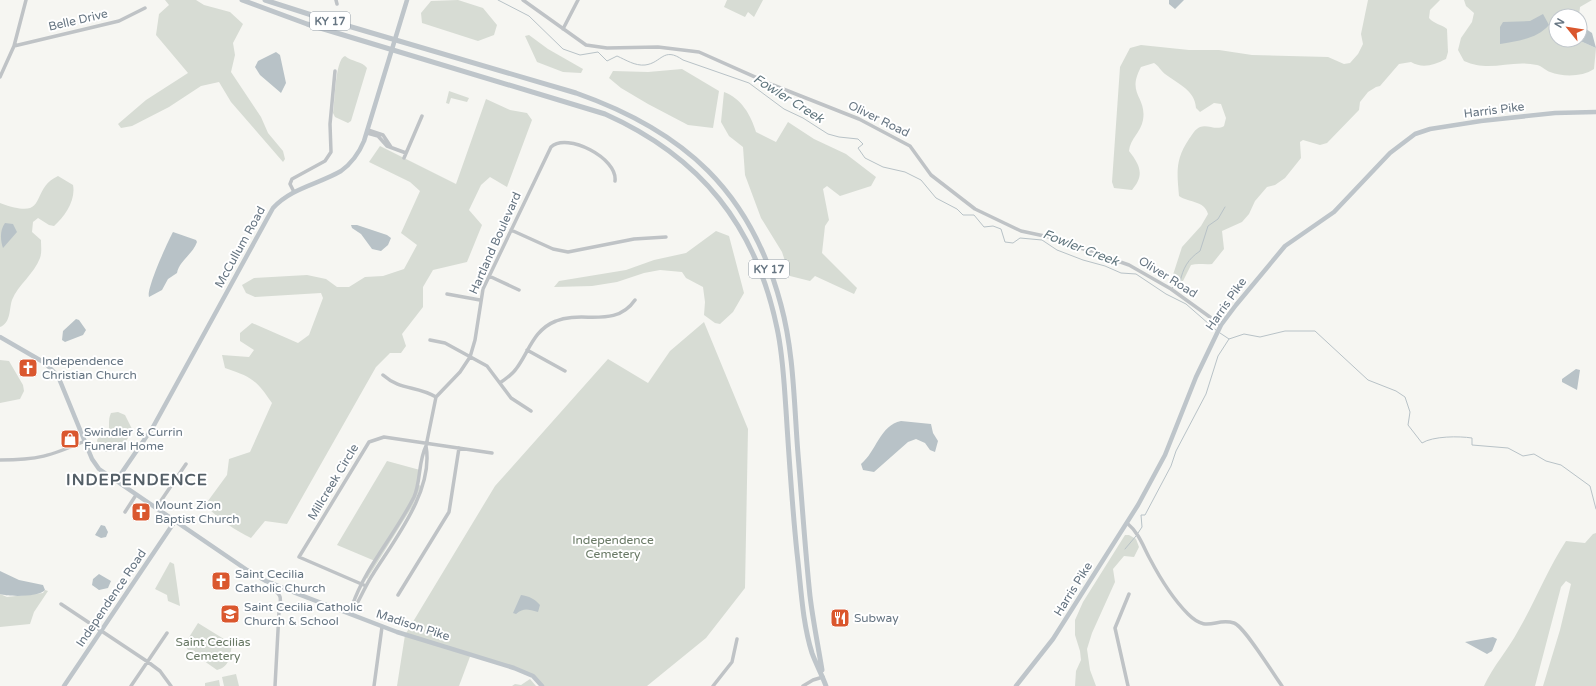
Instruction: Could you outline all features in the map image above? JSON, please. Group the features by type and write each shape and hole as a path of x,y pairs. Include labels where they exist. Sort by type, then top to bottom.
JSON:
{"main road":[{"name":"KY 17","path":"242,0 307,24 605,114 630,125 679,157 697,173 731,213 753,253 763,275 778,330 803,605 812,653 826,686"},
{"name":"KY 17","path":"265,0 576,93 612,106 636,118 682,148 701,163 728,194 749,227 763,254 781,304 787,330 810,596 823,677"},
{"name":"McCullum Road","path":"116,481 152,427 270,213 281,200 294,192 336,174 347,167 358,153 367,131 406,2"},
{"name":"Harris Pike","path":"1016,686 1053,639 1127,523 1165,455 1196,377 1221,325 1236,304 1285,246 1337,210 1390,153 1412,136 1430,129 1481,121 1555,113 1596,112"},
{"name":"Madison Pike","path":"0,338 45,363 58,376 95,465 136,495 247,570 272,583 352,612 382,627 514,668 532,676 542,686"},
{"name":"Independence Road","path":"64,686 174,521"}],"street":[{"path":"0,77 14,46 26,0"},
{"name":"Oliver Road","path":"523,0 581,42 596,48 678,48 708,54 773,85 859,119 910,146 931,175 965,202 982,213 1021,231 1049,237 1129,265 1171,289 1221,325"},
{"path":"563,29 578,0"},
{"name":"Belle Drive","path":"14,46 119,21 145,8"},
{"path":"294,192 290,184 292,180 322,163 331,152 330,124 335,71"},
{"path":"404,158 422,116"},
{"path":"367,131 378,136 388,146 406,153"},
{"name":"Hartland Boulevard","path":"436,397 460,372 470,357 476,340 480,300 489,276 551,147 556,143 565,142 582,147 606,161 613,171 615,181"},
{"path":"511,230 553,249 568,252 634,239 666,237"},
{"path":"489,276 519,290"},
{"path":"447,294 480,300"},
{"path":"500,383 515,371 540,330 556,321 568,318 609,317 629,307 635,300"},
{"path":"430,340 445,342 487,366 511,398 531,411"},
{"path":"527,350 565,371"},
{"path":"352,612 352,606 361,583 414,496 423,453 427,445 436,397 422,390 396,385 383,375"},
{"name":"Millcreek Circle","path":"366,586 299,557 369,442 384,437 427,445 492,453"},
{"path":"0,460 42,458 84,440"},
{"path":"352,612 420,496 428,454 427,445"},
{"path":"398,595 449,512 459,448"},
{"path":"156,508 186,464"},
{"path":"125,512 136,495"},
{"path":"1127,523 1138,534 1153,565 1179,604 1189,615 1202,624 1231,623 1238,626 1246,634 1282,686"},
{"path":"272,583 271,587 279,594 281,601 279,612 275,686"},
{"path":"1128,686 1115,628 1129,594"},
{"path":"61,604 148,662 160,671 171,686"},
{"path":"374,686 382,627"},
{"path":"131,686 166,633"},
{"path":"713,686 734,656 737,639"},
{"path":"803,686 813,680 823,677"}],"green space":[{"path":"165,0 196,0 204,5 230,12 243,24 233,43 235,55 231,72 261,117 268,133 283,151 285,159 283,162 231,102 219,82 201,86 169,107 132,126 121,128 118,124 146,100 188,73 156,35 159,14 169,5"},
{"path":"458,0 483,8 497,25 494,35 478,41 422,23 421,13 431,1"},
{"path":"727,0 763,0 754,17 748,12 745,17 724,7"},
{"path":"1368,0 1440,0 1430,10 1429,18 1433,22 1447,29 1448,52 1446,59 1424,66 1411,62 1399,64 1380,86 1368,92 1360,102 1359,110 1327,143 1320,145 1303,140 1300,142 1301,158 1285,178 1275,185 1267,187 1255,201 1249,214 1242,222 1222,231 1224,249 1212,264 1191,265 1183,281 1170,284 1182,247 1201,226 1208,214 1206,209 1200,204 1179,196 1178,166 1181,153 1184,146 1197,129 1203,126 1218,128 1224,126 1226,118 1221,104 1214,103 1200,112 1196,108 1193,96 1180,84 1165,74 1154,63 1141,67 1137,76 1136,90 1142,106 1143,120 1131,143 1129,151 1140,170 1139,180 1132,190 1114,188 1112,182 1120,67 1130,48 1141,45 1189,50 1219,50 1252,55 1328,57 1344,64 1350,63 1358,54 1363,44 1361,34"},
{"path":"1464,0 1592,0 1580,8 1548,8 1548,48 1588,48 1588,44 1596,48 1594,69 1584,74 1566,75 1555,74 1539,66 1527,64 1483,66 1464,61 1458,50 1461,38 1472,22 1474,13 1466,6"},
{"path":"529,35 548,49 583,69 581,73 563,72 537,62 525,36"},
{"path":"345,56 367,68 351,121 348,123 335,117 333,113 337,72 342,59"},
{"path":"682,69 719,91 713,128 688,125 621,88 609,78 613,71 648,72"},
{"path":"449,91 469,98 467,102 451,98 449,104 446,103"},
{"path":"724,92 735,98 748,113 756,132 776,142 788,122 814,139 846,154 876,177 871,186 840,196 827,186 823,189 829,220 825,226 822,253 857,288 854,294 815,276 810,281 790,276 782,252 761,218 745,175 743,147 729,136 721,122"},
{"path":"486,99 510,110 527,113 532,120 507,187 490,177 481,185 469,210 482,225 467,262 433,270 423,287 423,307 402,334 406,346 401,353 390,353 376,367 287,524 265,521 251,538 245,535 215,515 205,505 227,475 229,459 250,452 272,403 262,389 253,380 225,368 222,355 249,357 254,350 240,341 240,333 252,323 298,343 309,335 323,298 321,293 255,297 246,293 242,285 254,278 307,275 326,279 337,287 349,287 365,277 383,276 404,269 417,245 401,233 420,191 410,182 369,162 380,146 456,184"},
{"path":"58,176 73,185 73,196 71,202 66,213 54,226 49,225 38,218 33,222 32,232 41,240 40,258 34,269 18,289 12,300 8,319 4,325 0,327 0,203 16,208 26,209 33,206 37,202 43,189 49,182"},
{"path":"716,231 729,236 744,293 733,312 720,324 715,323 704,315 705,302 703,287 686,278 682,272 660,270 644,273 617,282 592,286 554,287 559,281 626,270 654,260 686,253"},
{"name":"Independence Cemetery","path":"704,322 748,429 745,588 706,638 647,686 542,686 533,676 471,654 459,686 397,686 405,635 495,486 608,359 648,383 670,351"},
{"path":"0,360 9,361 23,385 24,391 20,399 0,403"},
{"path":"118,412 125,415 133,431 119,451 104,452 98,446 97,440 99,437 107,436 111,413"},
{"path":"387,461 420,470 414,496 375,561 337,545"},
{"path":"419,485 421,486 412,507 367,579 366,577 410,505"},
{"path":"1596,533 1596,686 1543,686 1560,630 1571,584 1566,581 1561,587 1535,686 1484,686 1518,631 1566,541 1585,543 1593,534"},
{"path":"1125,535 1129,535 1136,539 1139,547 1134,557 1124,556 1113,569 1115,582 1092,633 1087,649 1090,670 1096,686 1075,686 1076,671 1081,660 1075,635 1075,620 1083,602"},
{"path":"170,562 174,564 180,606 168,601 167,595 155,589"},
{"path":"45,590 48,591 34,612 30,624 0,627 0,594 7,597 43,593"},
{"name":"Saint Cecilias Cemetery","path":"198,623 232,644 229,660 221,669 217,670 187,649 186,642"},
{"path":"236,674 239,686 224,686 222,677"},
{"path":"530,679 536,686 512,686 515,684 521,685"},
{"path":"219,680 220,686 205,686 205,683"}],"shaded area":[{"path":"1169,0 1184,0 1175,9 1169,4"},
{"path":"1543,14 1548,26 1539,33 1526,39 1500,44 1500,27 1503,22 1530,21"},
{"path":"1588,30 1592,33 1596,48 1588,44"},
{"path":"276,52 280,55 286,83 281,93 260,75 255,67 258,61"},
{"path":"5,223 13,224 17,232 3,248 1,235"},
{"path":"351,225 357,225 387,235 391,238 388,245 381,251 372,249 361,234 352,228"},
{"path":"173,232 196,240 197,242 180,265 177,273 168,279 162,290 149,297 154,275"},
{"path":"76,319 79,320 86,330 83,335 65,342 62,340 63,331"},
{"path":"1576,369 1580,370 1577,390 1562,382 1562,379"},
{"path":"901,421 931,424 933,433 938,441 935,452 930,450 925,443 916,439 908,442 874,472 863,470 861,464 871,453 883,433 894,424"},
{"path":"101,525 105,526 108,532 106,537 101,538 95,535"},
{"path":"0,571 19,580 43,585 45,590 37,594 24,596 0,594"},
{"path":"99,574 111,581 108,588 99,590 92,585 93,579"},
{"path":"521,595 532,598 540,605 538,612 522,610 516,614 513,613"},
{"path":"1493,637 1497,639 1492,651 1487,654 1465,642"}],"waterway":[{"name":"Fowler Creek","path":"498,0 529,16 563,49 580,55 598,52 607,61 617,56 638,65 651,64 663,56 671,55 749,83 784,109 803,118 828,134 858,139 863,144 858,148 865,158 883,167 905,172 921,180 936,198 957,209 963,215 974,215 984,227 993,226 1001,229 1005,242 1013,243 1020,238 1042,240 1057,250 1083,260 1105,266 1121,273 1136,274 1166,294 1186,304 1217,331"},
{"path":"1172,288 1180,282 1184,268 1200,251 1208,226 1218,219 1225,207"},
{"name":"Fowler Creek","path":"1220,333 1229,339 1244,334 1260,337 1285,331 1315,331 1368,380 1396,391 1405,397 1410,412 1408,425 1422,443 1439,438 1467,437 1472,438 1472,445 1508,448 1523,456 1534,454 1546,461 1561,465 1590,486 1596,509"},
{"path":"1138,533 1142,527 1141,515 1145,515 1171,466 1176,451 1206,394 1218,356 1229,339"},
{"path":"1125,549 1136,536"}],"place":[{"name":"Independence Christian Church","path":"28,368"},
{"name":"Swindler & Currin Funeral Home","path":"70,439"},
{"name":"Mount Zion Baptist Church","path":"141,512"},
{"name":"Saint Cecilia Catholic Church","path":"221,581"},
{"name":"Saint Cecilia Catholic Church & School","path":"230,614"},
{"name":"Subway","path":"840,618"}],"district":[{"name":"INDEPENDENCE","path":"137,479"}]}
